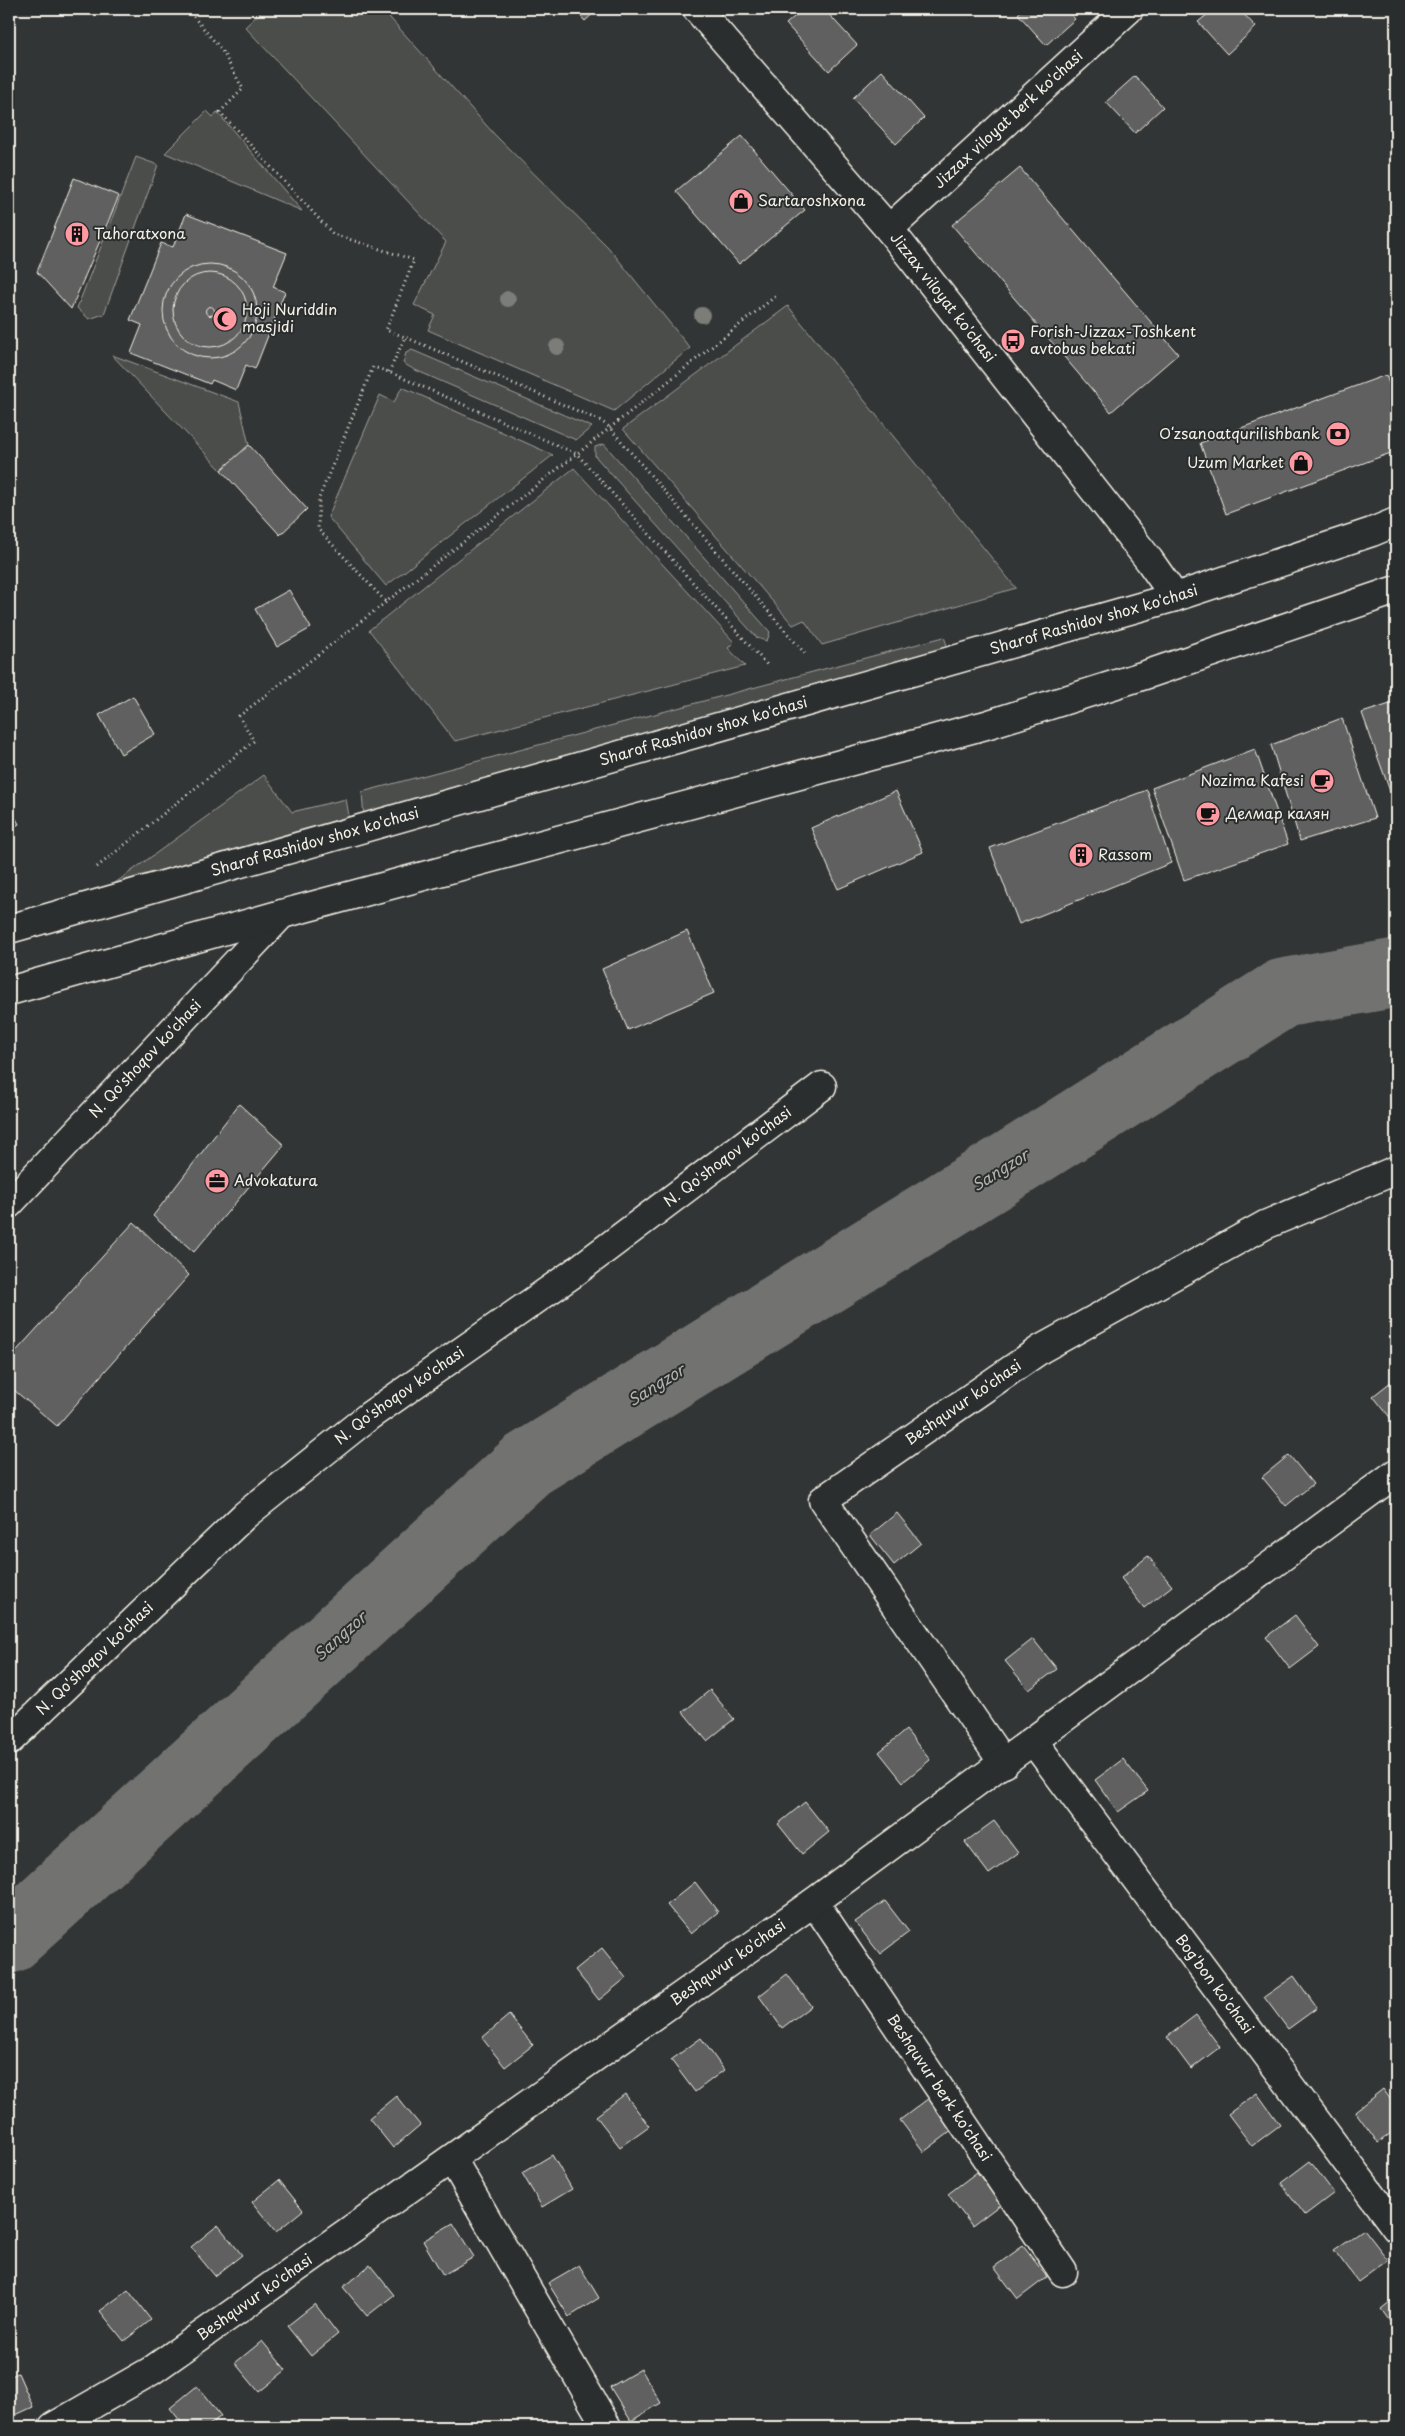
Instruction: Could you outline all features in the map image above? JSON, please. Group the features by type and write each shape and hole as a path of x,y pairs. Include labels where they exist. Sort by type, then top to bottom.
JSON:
{"street":[{"name":"Jizzax viloyat ko'chasi","path":"697,9 889,229 1150,560 1175,597"},
{"name":"Jizzax viloyat berk ko'chasi","path":"889,229 1129,9"},
{"name":"Sharof Rashidov shox ko'chasi","path":"9,929 1175,597 1372,532 1396,522"},
{"path":"9,991 282,914 986,725 1145,675 1396,590"},
{"name":"N. Qo'shoqov ko'chasi","path":"9,1204 282,914"},
{"name":"N. Qo'shoqov ko'chasi","path":"9,1741 252,1509 369,1416 571,1275 822,1086"},
{"name":"Beshquvur ko'chasi","path":"1004,1764 823,1500 1041,1349 1265,1225 1396,1170"},
{"name":"Beshquvur ko'chasi","path":"53,2427 151,2370 814,1902 1034,1742 1396,1473"},
{"name":"Bog'bon ko'chasi","path":"1034,1742 1396,2228"},
{"name":"Beshquvur berk ko'chasi","path":"814,1902 1063,2272"},
{"path":"452,2159 607,2427"}],"path":[{"path":"187,9 221,49 243,89 220,112 333,234 414,260 386,330 601,421 609,427 807,656"},
{"path":"94,869 254,741 239,716 577,454 777,295"},
{"path":"389,372 405,337"},
{"path":"385,601 318,529 319,498 373,367 389,372 577,454 769,667"}],"shaded area":[{"path":"264,9 382,9 495,135 608,247 690,348 614,411 428,330 435,315 414,305 446,242 245,27"},
{"path":"207,111 213,117 217,112 302,211 165,153"},
{"path":"136,157 158,165 104,314 89,319 77,308"},
{"path":"788,306 1016,588 822,645 804,620 793,625 623,429"},
{"path":"412,350 592,427 576,440 413,369 403,363 406,353"},
{"path":"112,355 239,402 249,445 221,470"},
{"path":"402,387 553,455 386,586 328,517 380,395 394,402"},
{"path":"604,444 770,632 767,641 757,638 595,456 595,447"},
{"path":"574,468 734,642 728,648 745,666 455,741 369,630"},
{"path":"944,637 950,653 364,819 362,792"},
{"path":"264,775 292,812 346,799 350,822 104,891"}],"building":[{"path":"574,9 598,9 585,21"},
{"path":"803,9 824,9 857,45 829,71 786,24"},
{"path":"1023,9 1066,9 1075,19 1046,45 1018,14"},
{"path":"1214,9 1239,9 1256,27 1227,54 1198,22"},
{"path":"882,71 924,118 896,144 853,98"},
{"path":"1135,76 1163,107 1135,133 1106,102"},
{"name":"Sartaroshxona","path":"742,136 805,210 739,264 676,191"},
{"path":"1020,168 1178,354 1111,412 952,225"},
{"name":"Tahoratxona","path":"74,178 119,196 71,309 37,272"},
{"path":"186,214 287,253 273,287 285,292 255,369 246,365 236,390 212,380 210,384 131,353 142,325 130,320 161,243 173,247"},
{"path":"210,264 228,267 243,278 254,293 257,311 254,329 243,344 228,355 210,358 192,355 177,344 166,329 163,311 166,293 177,278 192,267"},
{"path":"210,273 224,276 236,284 244,296 247,310 244,324 236,336 224,344 210,347 196,344 184,336 176,324 173,310 176,296 184,284 196,276"},
{"path":"210,306 215,311 210,316 205,311"},
{"path":"1386,375 1396,403 1396,451 1226,514 1200,443"},
{"path":"249,445 307,509 280,535 221,470"},
{"path":"289,590 311,628 277,647 255,609"},
{"path":"133,696 155,734 121,754 99,715"},
{"path":"1396,696 1396,808 1362,713 1390,704"},
{"name":"Nozima Kafesi","path":"1342,718 1375,818 1300,841 1271,745"},
{"path":"1255,749 1288,844 1184,880 1152,788"},
{"name":"Rassom","path":"1147,790 1171,863 1019,924 990,848"},
{"path":"896,791 923,852 838,889 811,828"},
{"path":"9,806 19,824 9,830"},
{"path":"687,931 714,993 628,1030 602,969"},
{"name":"Advokatura","path":"239,1104 284,1145 194,1252 153,1216"},
{"path":"134,1222 189,1275 57,1426 9,1386 9,1359"},
{"path":"1396,1378 1396,1425 1373,1396"},
{"path":"1289,1455 1313,1484 1286,1506 1262,1477"},
{"path":"897,1513 921,1543 894,1565 870,1535"},
{"path":"1148,1556 1172,1586 1144,1608 1121,1578"},
{"path":"1295,1615 1319,1647 1290,1669 1266,1637"},
{"path":"1033,1639 1057,1669 1029,1690 1005,1661"},
{"path":"710,1690 734,1719 707,1741 683,1712"},
{"path":"906,1730 930,1760 903,1782 879,1752"},
{"path":"1123,1759 1148,1791 1118,1812 1095,1780"},
{"path":"805,1802 829,1832 802,1854 778,1824"},
{"path":"994,1821 1018,1853 989,1874 965,1842"},
{"path":"695,1882 718,1912 691,1934 667,1905"},
{"path":"885,1901 909,1932 880,1954 855,1922"},
{"path":"602,1948 626,1978 599,2000 575,1970"},
{"path":"787,1974 811,2006 782,2028 759,1996"},
{"path":"1294,1976 1317,2008 1288,2029 1264,1997"},
{"path":"509,2015 533,2045 505,2067 482,2038"},
{"path":"1196,2015 1220,2047 1191,2069 1167,2037"},
{"path":"701,2038 724,2070 695,2092 671,2060"},
{"path":"1383,2089 1396,2107 1396,2129 1378,2143 1355,2111"},
{"path":"1257,2093 1280,2125 1252,2146 1228,2114"},
{"path":"625,2094 649,2126 620,2147 596,2116"},
{"path":"396,2096 420,2125 393,2148 369,2118"},
{"path":"929,2098 953,2130 924,2152 900,2120"},
{"path":"552,2155 572,2189 542,2207 522,2173"},
{"path":"1310,2161 1334,2193 1305,2215 1281,2183"},
{"path":"977,2172 1001,2204 972,2226 948,2194"},
{"path":"279,2180 303,2210 276,2232 252,2202"},
{"path":"453,2223 474,2257 443,2275 423,2241"},
{"path":"218,2225 242,2255 215,2276 191,2247"},
{"path":"1364,2229 1388,2260 1358,2282 1334,2250"},
{"path":"1023,2246 1047,2277 1018,2299 994,2267"},
{"path":"370,2265 394,2295 367,2316 343,2287"},
{"path":"579,2265 599,2298 569,2317 548,2283"},
{"path":"128,2290 151,2320 124,2341 100,2311"},
{"path":"1396,2297 1396,2330 1381,2309"},
{"path":"315,2304 338,2334 311,2356 287,2326"},
{"path":"262,2341 286,2370 259,2392 235,2363"},
{"path":"641,2369 661,2403 631,2421 610,2387"},
{"path":"18,2373 33,2407 9,2418 9,2377"},
{"path":"197,2386 221,2416 207,2427 185,2427 170,2408"},
{"path":"149,2420 156,2427 140,2427"}],"waterway":[{"name":"Sangzor","path":"9,1939 527,1465 1014,1163 1283,993 1396,973"}],"place":[{"name":"Sartaroshxona","path":"741,201"},
{"name":"Tahoratxona","path":"77,234"},
{"name":"Hoji Nuriddin masjidi","path":"225,319"},
{"name":"Forish-Jizzax-Toshkent avtobus bekati","path":"1013,341"},
{"name":"Oʻzsanoatqurilishbank","path":"1338,434"},
{"name":"Uzum Market","path":"1301,463"},
{"name":"Nozima Kafesi","path":"1322,781"},
{"name":"Делмар калян","path":"1208,814"},
{"name":"Rassom","path":"1081,855"},
{"name":"Advokatura","path":"217,1181"}]}
